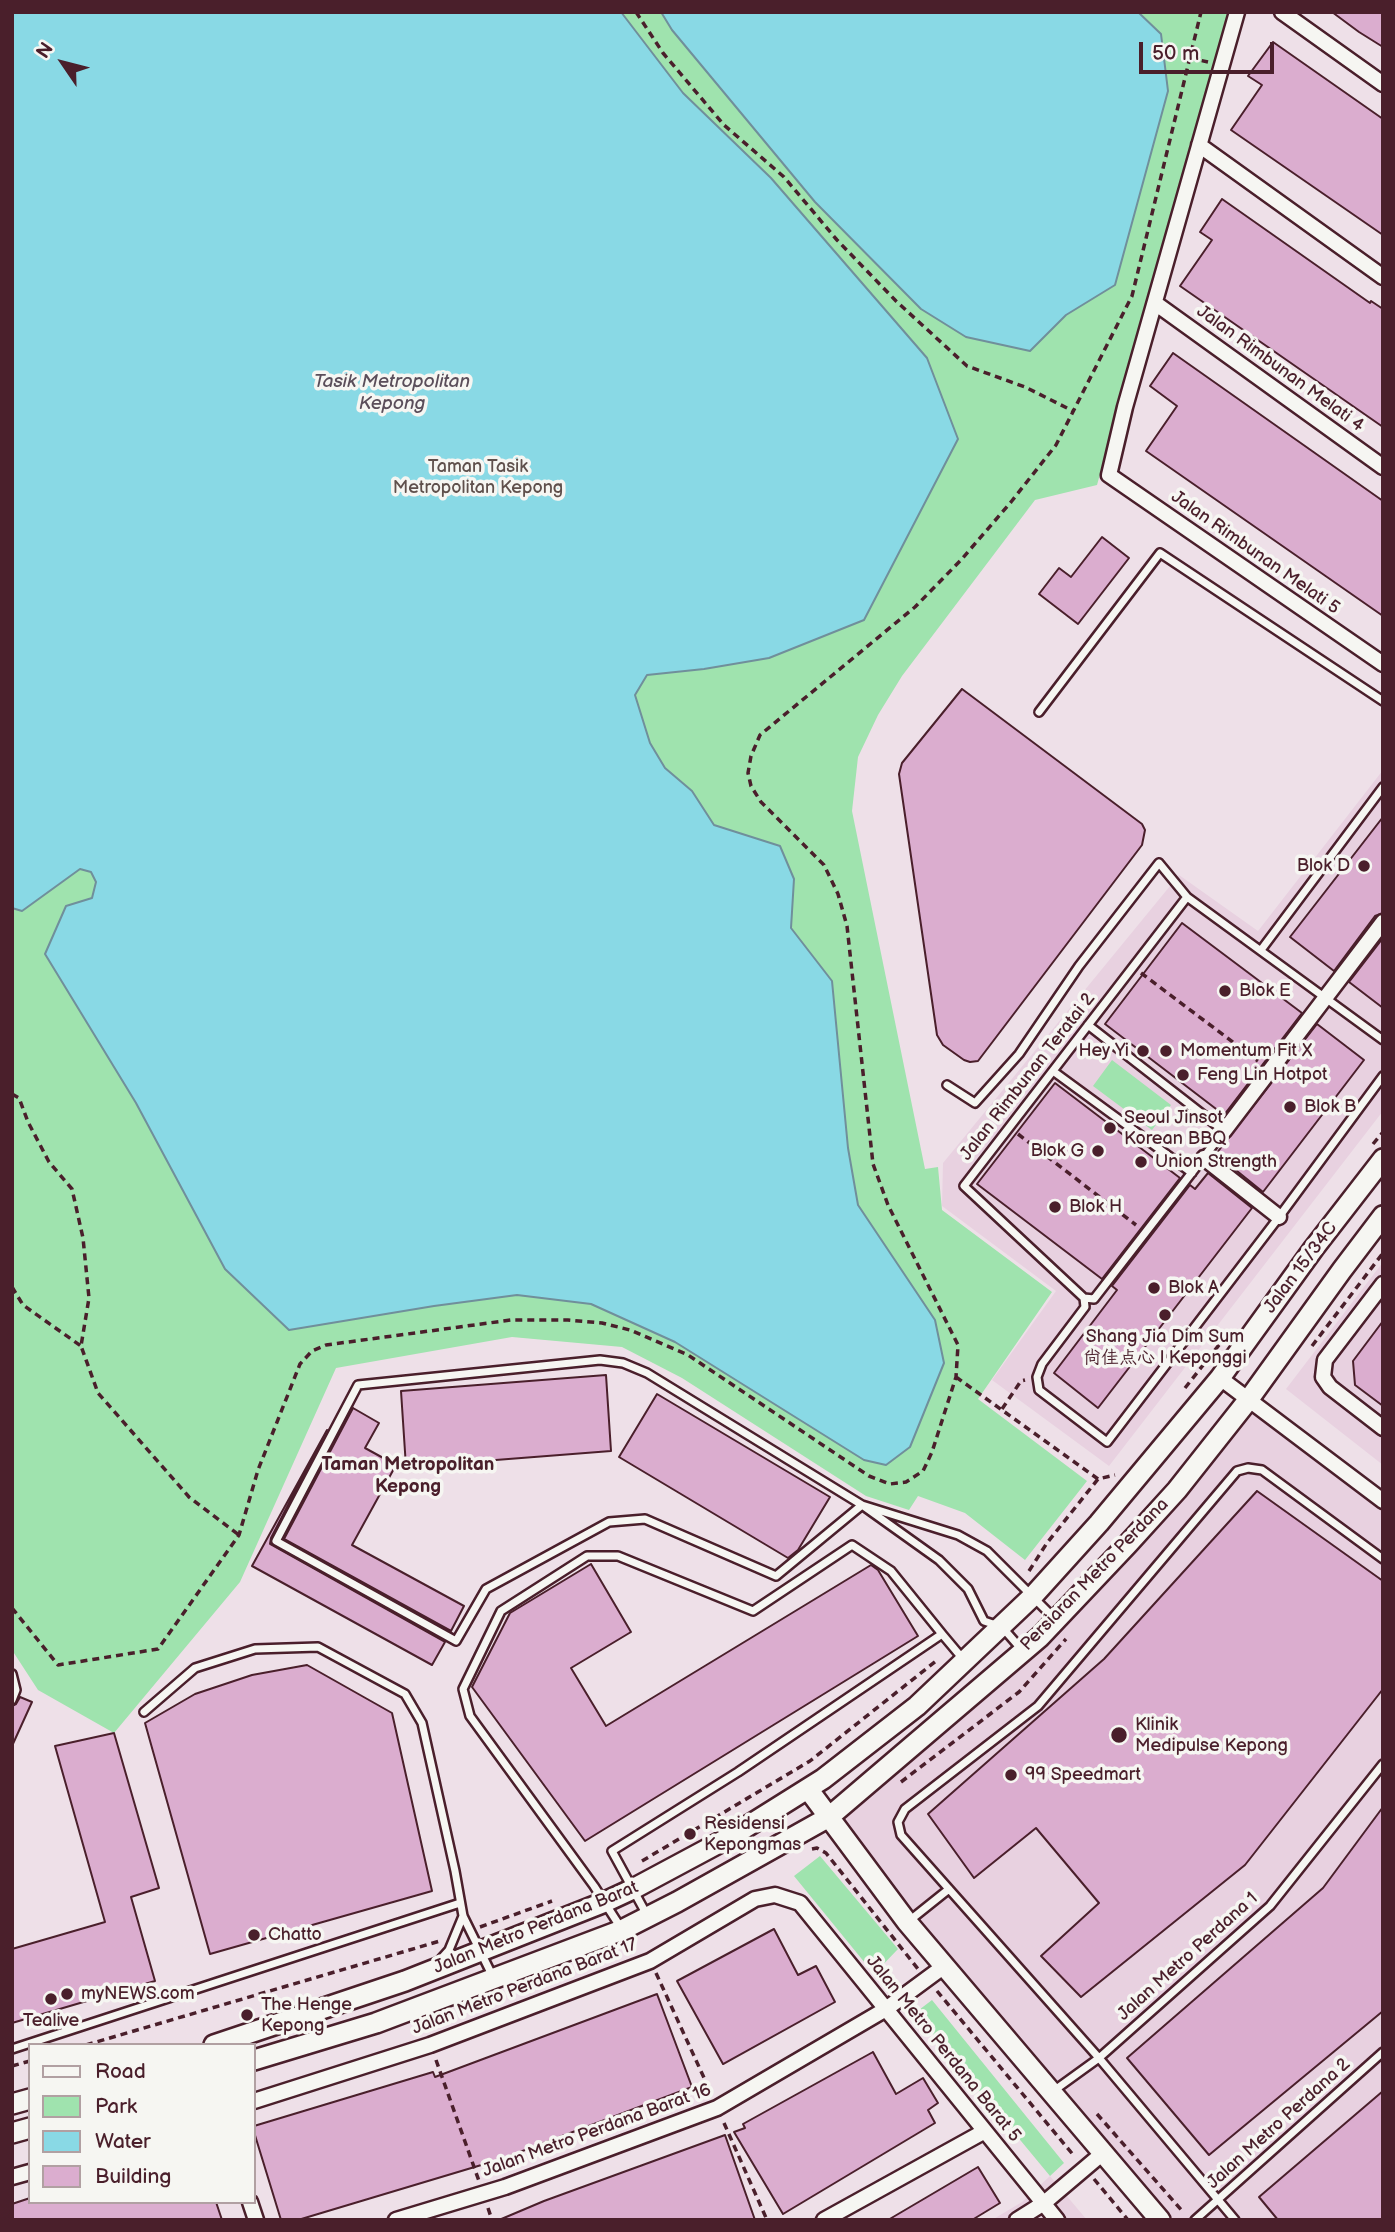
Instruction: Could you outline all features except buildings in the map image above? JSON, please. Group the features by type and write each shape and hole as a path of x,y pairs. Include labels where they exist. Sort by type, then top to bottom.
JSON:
{"street":[{"path":"1155,303 1237,12"},
{"path":"1282,12 1383,85"},
{"path":"1199,145 1383,276"},
{"name":"Jalan Rimbunan Melati 4","path":"1155,303 1383,467"},
{"name":"Jalan Rimbunan Melati 5","path":"1155,303 1109,471 1111,477 1383,664"},
{"path":"1224,1130 1383,922"},
{"name":"Jalan 15/34C","path":"1220,1378 1375,1156"},
{"path":"1204,1158 1279,1217"},
{"name":"Jalan 15/34C","path":"1249,1399 1383,1216"},
{"path":"1383,1284 1325,1360 1323,1377 1330,1387 1383,1428"},
{"path":"1220,1378 1383,1502"},
{"name":"Persiaran Metro Perdana","path":"808,1789 917,1706 959,1655 1002,1627 1027,1590 1099,1522 1220,1378"},
{"name":"Persiaran Metro Perdana","path":"830,1817 1024,1651 1065,1625 1249,1399"},
{"path":"808,1789 943,1967 1160,2220"},
{"name":"Jalan Metro Perdana Barat","path":"220,2043 405,1981 605,1902 629,1880 732,1836 808,1789"},
{"name":"Jalan Metro Perdana Barat","path":"256,2059 376,2023 622,1930 830,1817"},
{"name":"Jalan Metro Perdana Barat 17","path":"256,2100 430,2045 650,1961 755,1899 775,1895 800,1903"},
{"name":"Jalan Metro Perdana Barat 5","path":"800,1903 1057,2220"},
{"name":"Jalan Metro Perdana Barat 16","path":"396,2220 484,2193 717,2108 886,2009 943,1967"},
{"path":"824,2220 985,2131"},
{"path":"1017,2220 1044,2203 1103,2153"}],"lane":[{"path":"1039,712 1160,553 1383,701"},
{"path":"1261,950 1383,787"},
{"path":"947,1086 975,1103 1019,1054 1079,966 1159,863 1187,897 1383,1040"},
{"name":"Jalan Rimbunan Teratai 2","path":"1084,1298 964,1186 1187,897"},
{"path":"1088,1025 1224,1130 1094,1299 1084,1298 1085,1307 1042,1364 1037,1377 1039,1391 1107,1443 1383,1076"},
{"path":"1053,1071 1192,1173"},
{"path":"862,1505 776,1576 645,1519 608,1522 486,1590 456,1641 276,1541 358,1385 600,1360 623,1363 646,1373 862,1505 939,1560 968,1589 984,1621 1002,1627 1024,1651"},
{"path":"1235,2220 1099,2058 901,1835 898,1822 905,1809 1038,1706 1237,1471 1248,1468 1262,1470 1383,1559"},
{"path":"862,1505 958,1535 987,1551 1065,1625"},
{"path":"622,1930 605,1902 470,1716 463,1689 501,1611 587,1556 618,1556 753,1611 852,1545 891,1571 959,1655"},
{"path":"648,1918 612,1850 738,1772 942,1633"},
{"path":"144,1712 195,1668 255,1649 318,1647 405,1694 422,1723 463,1916 494,1979"},
{"path":"12,1674 16,1690 12,1700"},
{"name":"Jalan Metro Perdana 1","path":"1051,2093 1099,2058 1270,1906 1383,1764"},
{"path":"907,1922 949,1889"},
{"path":"30,2043 460,1903"},
{"path":"405,1981 441,1960 449,1950 463,1916"},
{"name":"Jalan Metro Perdana 2","path":"1193,2220 1219,2200 1383,2052"}],"path":[{"path":"636,12 663,53 724,125 784,177 836,240 906,311 967,366 1025,387 1073,411"},
{"path":"12,1608 58,1665 158,1649 239,1535 258,1471 300,1364 312,1351 326,1345 512,1320 602,1322 629,1330 688,1356 869,1476 890,1484 906,1482 923,1471 932,1452 956,1377 958,1345 888,1205 873,1164 847,926 838,894 824,865 761,802 751,786 748,773 751,756 760,735 915,607 961,560 1056,445 1132,296 1201,12"},
{"path":"1190,58 1205,61"},
{"path":"1133,967 1270,1070"},
{"path":"12,1094 19,1098 49,1162 72,1189 83,1237 89,1298 81,1346 99,1393 189,1497 239,1535"},
{"path":"1009,1128 1146,1233"},
{"path":"1375,1156 1383,1132"},
{"path":"1311,1347 1383,1253"},
{"path":"12,1287 23,1305 81,1346"},
{"path":"1185,1388 1227,1334"},
{"path":"956,1377 1098,1479"},
{"path":"1001,1409 1021,1381 1037,1377"},
{"path":"1027,1590 1046,1543 1098,1479 1119,1473"},
{"path":"898,1785 1019,1692 1065,1625"},
{"path":"629,1880 810,1761 959,1655"},
{"path":"501,1920 559,1899"},
{"path":"93,2043 455,1937"},
{"path":"650,1961 767,2220"},
{"path":"942,1998 1128,2220"},
{"path":"430,2045 492,2220"},
{"path":"1094,2111 1193,2220"}],"shaded area":[{"path":"1383,770 1383,1111 1109,1466 992,1380 1056,1291 942,1206 943,1163 1179,875 1258,931"},
{"path":"1383,1262 1383,1465 1286,1389"},
{"path":"1252,1411 1383,1511 1383,2220 1174,2220 970,1983 842,1819 1052,1641 1172,1509"},
{"path":"1050,2176 1087,2220 992,2220 1022,2202"}],"green space":[{"name":"Tasik Metropolitan Kepong","path":"12,12 1229,12 1097,485 1035,500 902,676 878,715 858,757 852,811 925,1169 938,1167 942,1210 1052,1292 978,1399 1087,1481 1025,1560 965,1513 918,1496 909,1510 866,1496 682,1378 622,1347 512,1337 336,1368 240,1582 114,1733 38,1690 12,1650"},
{"path":"1112,1060 1171,1105 1152,1130 1093,1086"},
{"path":"820,1856 898,1949 874,1974 794,1876"},
{"path":"932,2000 1064,2163 1050,2176 915,2013"}],"water":[{"name":"Tasik Metropolitan Kepong","path":"12,12 621,12 683,93 771,178 927,358 958,439 864,620 769,658 647,675 635,695 650,743 665,768 692,791 714,825 780,846 794,879 791,928 832,981 848,1148 858,1205 935,1320 944,1363 910,1447 886,1465 864,1460 675,1342 591,1304 517,1295 289,1330 225,1269 136,1103 45,954 66,906 92,898 96,882 91,872 80,869 22,911 12,908"},
{"path":"661,12 1138,12 1161,34 1168,91 1115,285 1066,315 1030,351 966,337 921,309 815,202 672,30"}],"place":[{"name":"Blok D","path":"1364,866"},
{"name":"Blok E","path":"1225,991"},
{"name":"Hey Yi","path":"1143,1051"},
{"name":"Momentum Fit X","path":"1166,1051"},
{"name":"Feng Lin Hotpot","path":"1183,1075"},
{"name":"Blok B","path":"1290,1107"},
{"name":"Seoul Jinsot Korean BBQ","path":"1110,1128"},
{"name":"Blok G","path":"1098,1151"},
{"name":"Union Strength","path":"1141,1162"},
{"name":"Blok H","path":"1055,1207"},
{"name":"Blok A","path":"1154,1288"},
{"name":"Shang Jia Dim Sum 尚佳点心 | Keponggi","path":"1165,1315"},
{"name":"Klinik Medipulse Kepong","path":"1119,1735"},
{"name":"99 Speedmart","path":"1011,1775"},
{"name":"Residensi Kepongmas","path":"690,1834"},
{"name":"Chatto","path":"254,1935"},
{"name":"myNEWS.com","path":"67,1994"},
{"name":"Tealive","path":"51,1999"},
{"name":"The Henge Kepong","path":"247,2015"}],"district":[{"name":"Taman Metropolitan Kepong","path":"408,1476"}],"park label":[{"name":"Taman Tasik Metropolitan Kepong","path":"478,477"}]}
